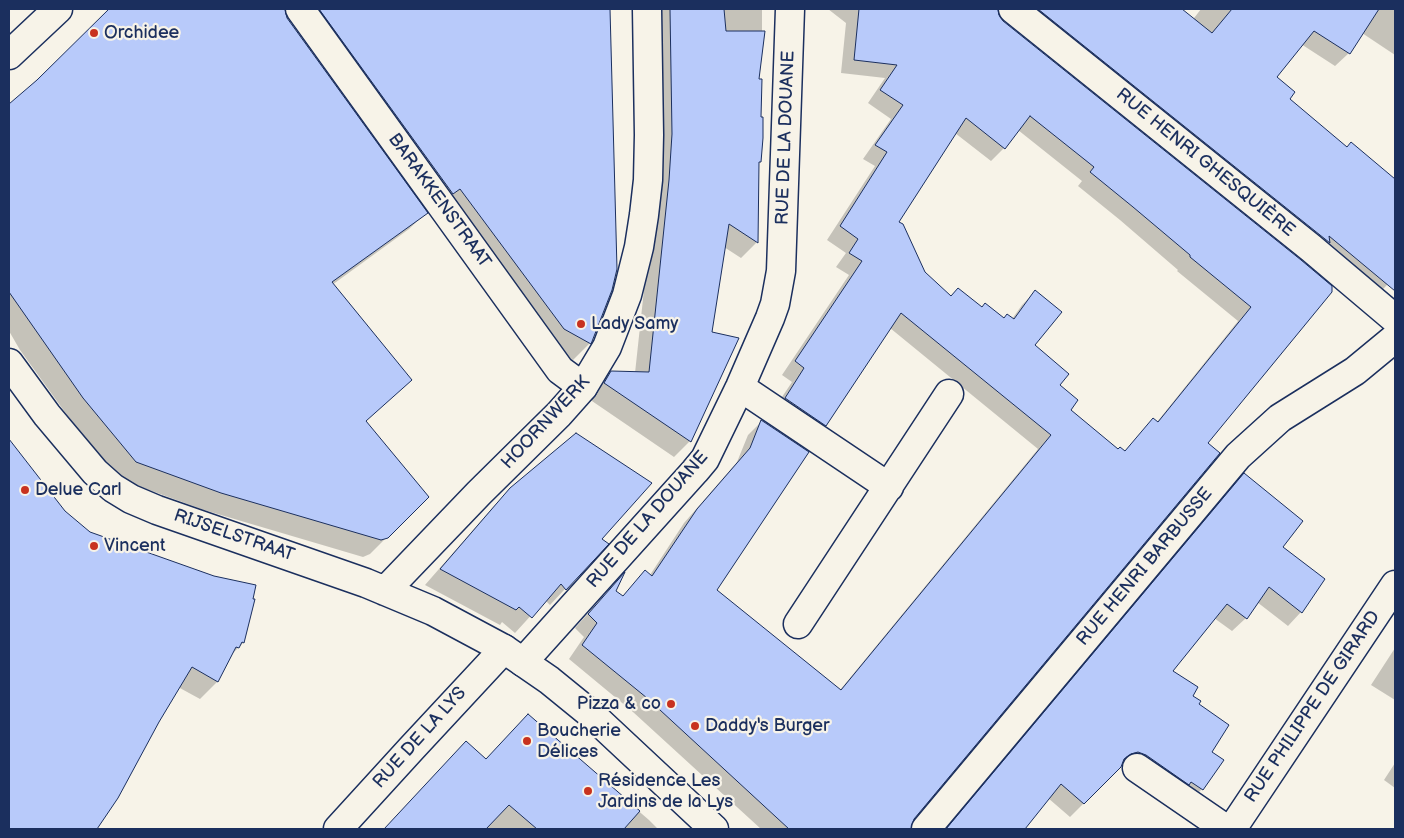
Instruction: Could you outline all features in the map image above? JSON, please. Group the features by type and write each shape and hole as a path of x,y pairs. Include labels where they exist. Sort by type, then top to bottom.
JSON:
{"street":[{"path":"9,55 58,9"},
{"name":"BARAKKENSTRAAT","path":"300,9 560,370 583,387"},
{"name":"HOORNWERK","path":"385,591 559,414 583,387 607,347 628,295 639,248 648,180 647,9"},
{"name":"RUE DE LA DOUANE","path":"514,656 695,471 713,444 770,318 775,304 781,271 790,9"},
{"name":"RUE HENRI GHESQUIÈRE","path":"1012,9 1296,236 1395,319"},
{"name":"RUE HENRI BARBUSSE","path":"926,829 1238,456 1280,418 1355,370 1395,338"},
{"name":"RIJSELSTRAAT","path":"9,363 78,454 113,488 131,499 157,510 324,568 433,611 514,656 549,680 592,715 714,829"},
{"path":"740,387 889,487"},
{"path":"798,624 949,394"},
{"name":"RUE PHILIPPE DE GIRARD","path":"1232,829 1395,585"},
{"name":"RUE DE LA LYS","path":"338,829 424,734 514,656"},
{"path":"1137,768 1226,829"}],"building":[{"path":"109,9 285,9 287,18 428,213 332,282 412,380 366,421 429,497 388,538 381,540 221,493 136,462 83,398 9,292 9,104 37,80"},
{"path":"319,9 610,9 617,269 612,290 591,344 564,329 460,189 453,194"},
{"path":"670,9 724,9 726,31 765,31 759,79 762,79 761,117 763,117 763,138 761,162 759,162 758,243 729,224 712,332 739,338 691,442 604,383 611,371 649,372 672,134"},
{"path":"859,9 998,9 1003,21 1301,260 1332,286 1332,292 1208,443 1220,453 914,819 911,829 789,829 647,698 582,645 597,623 588,614 625,572 616,591 623,596 645,570 652,576 697,509 750,448 761,420 809,452 717,590 841,690 1051,435 901,313 826,426 785,398 804,368 795,361 862,261 849,253 858,239 840,226 887,152 875,145 903,105 880,90 897,65 854,60","holes":["1030,116 1094,167 1090,172 1251,307 1158,422 1153,418 1125,451 1120,447 1118,449 1071,410 1078,400 1060,385 1069,374 1035,345 1062,312 1035,290 1014,319 1007,314 1004,318 985,303 982,307 958,288 951,296 925,272 903,224 899,222 966,118 1005,149"]},
{"path":"1038,9 1182,9 1212,33 1232,9 1379,9 1350,54 1314,31 1277,77 1295,92 1290,99 1347,147 1351,142 1395,179 1395,291 1329,236 1330,243"},
{"path":"576,433 652,483 602,539 609,544 566,590 561,584 532,618 519,607 516,610 440,569 510,488"},
{"path":"9,439 65,511 90,532 214,576 256,585 253,599 255,599 244,643 242,642 239,648 236,647 218,682 192,667 159,722 118,798 97,829 9,829"},
{"path":"1244,473 1303,521 1283,547 1325,579 1302,613 1269,587 1247,619 1227,604 1173,671 1198,687 1193,696 1201,701 1199,704 1229,725 1212,752 1224,760 1203,790 1191,782 1189,785 1146,755 1138,752 1124,759 1121,767 1084,804 1061,784 1025,829 946,829"},
{"path":"528,714 640,811 624,829 537,829 509,805 486,829 384,829 466,741 486,759"}],"place":[{"name":"Orchidee","path":"94,33"},
{"name":"Lady Samy","path":"581,324"},
{"name":"Delue Carl","path":"25,490"},
{"name":"Vincent","path":"94,546"},
{"name":"Pizza & co","path":"671,704"},
{"name":"Daddy's Burger","path":"695,726"},
{"name":"Boucherie Délices","path":"527,741"},
{"name":"Résidence Les Jardins de la Lys","path":"588,791"}]}
